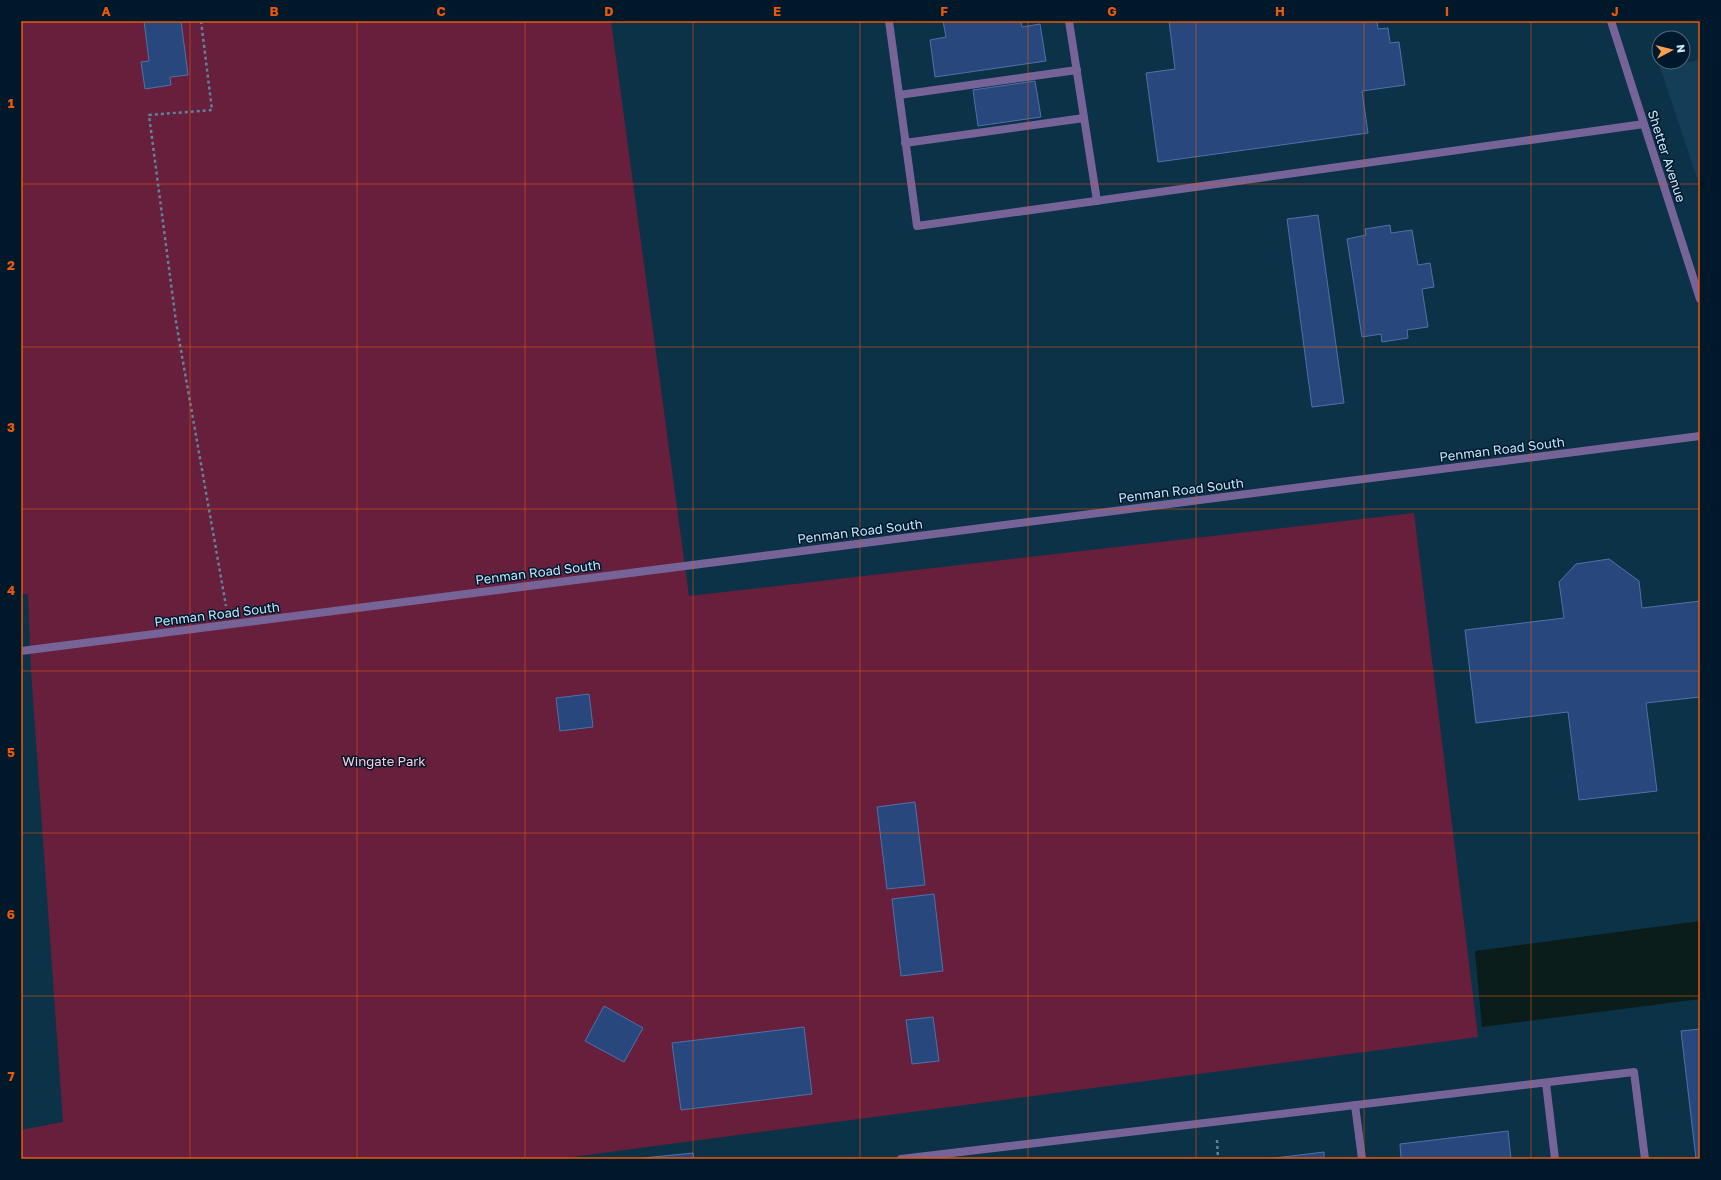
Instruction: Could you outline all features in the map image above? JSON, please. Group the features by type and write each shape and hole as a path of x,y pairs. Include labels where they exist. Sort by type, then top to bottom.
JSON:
{"street":[{"path":"889,21 917,226 1644,124"},
{"path":"1069,21 1097,201"},
{"name":"Shetter Avenue","path":"1611,21 1700,299"},
{"path":"899,95 1077,70"},
{"path":"905,143 1084,118"},
{"name":"Penman Road South","path":"22,651 1700,436"},
{"path":"901,1159 1634,1072 1645,1159"},
{"path":"1546,1083 1555,1159"},
{"path":"1355,1105 1362,1159"}],"path":[{"path":"201,21 212,110 149,115 176,322 229,624"}],"shaded area":[{"path":"1700,60 1700,187 1661,70 1691,70 1691,62"},
{"path":"1700,921 1700,999 1482,1027 1475,951"}],"green space":[{"name":"Wingate Park","path":"21,21 611,21 689,596 1414,513 1478,1037 557,1159 21,1159 21,1130 63,1122 31,671 28,594 21,594"}],"building":[{"path":"144,21 181,21 188,75 170,77 171,85 145,89 141,62 149,61"},
{"path":"943,21 1021,21 1022,27 1040,24 1046,61 935,77 930,40 946,37"},
{"path":"1169,21 1377,21 1378,29 1388,28 1390,43 1399,42 1405,85 1362,91 1368,133 1158,162 1146,73 1175,69"},
{"path":"1035,81 1041,117 978,126 973,90"},
{"path":"1318,215 1344,403 1312,407 1287,219"},
{"path":"1390,225 1391,233 1412,230 1418,265 1430,263 1434,287 1422,289 1428,327 1407,330 1408,338 1382,342 1381,334 1362,337 1347,239 1366,235 1365,229"},
{"path":"1609,559 1639,581 1642,608 1700,601 1700,697 1646,703 1657,791 1579,800 1568,712 1476,723 1465,630 1564,618 1559,582 1576,564"},
{"path":"589,694 593,727 560,731 556,698"},
{"path":"915,802 925,885 887,889 877,807"},
{"path":"934,894 943,971 901,976 892,899"},
{"path":"604,1006 643,1028 624,1062 585,1041"},
{"path":"933,1017 939,1061 912,1064 906,1020"},
{"path":"804,1027 812,1094 681,1110 672,1043"},
{"path":"1700,1029 1700,1159 1696,1159 1681,1031"},
{"path":"1508,1131 1511,1159 1401,1159 1400,1144"},
{"path":"1324,1152 1324,1159 1267,1159"},
{"path":"693,1153 694,1159 633,1159"}]}
